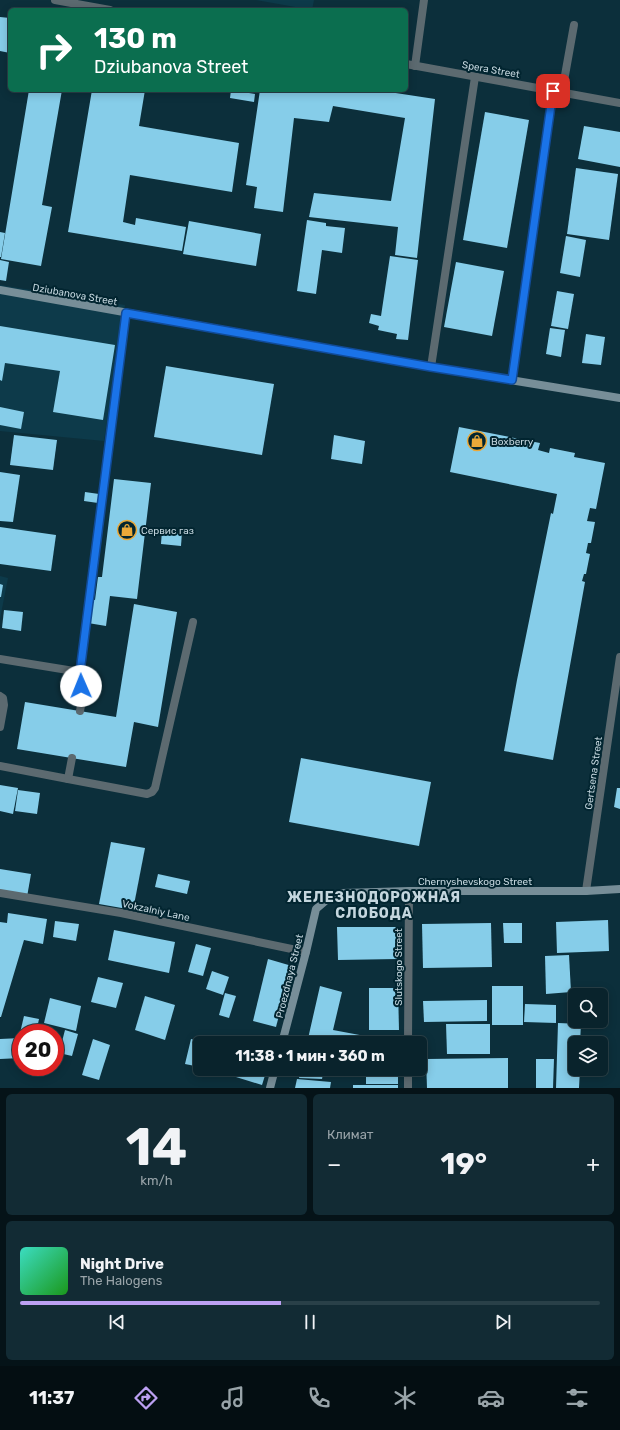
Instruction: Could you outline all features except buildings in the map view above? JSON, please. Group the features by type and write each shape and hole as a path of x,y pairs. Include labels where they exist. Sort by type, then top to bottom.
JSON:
{"street":[{"path":"55,0 99,8"},
{"path":"415,66 424,0"},
{"path":"562,92 574,24"},
{"name":"Spera Street","path":"408,64 620,103"},
{"path":"431,367 475,76"},
{"path":"512,380 553,91"},
{"name":"Dziubanova Street","path":"0,290 431,367 620,398"},
{"path":"80,711 82,700 80,672 126,313"},
{"path":"0,766 147,794 152,792 155,788 193,622"},
{"name":"Gertsena Street","path":"586,891 620,657"},
{"path":"0,659 80,672"},
{"path":"0,696 3,698 4,705 0,727"},
{"path":"68,779 72,758"},
{"name":"Chernyshevskogo Street","path":"330,897 343,893 408,891 586,891 620,889"},
{"name":"Slutskogo Street","path":"408,891 408,1036"},
{"name":"Vokzalniy Lane","path":"0,893 121,913 306,952"},
{"name":"Proezdnaya Street","path":"284,1036 316,909 330,897"},
{"path":"270,1088 273,1076"},
{"path":"408,1076 408,1088"}],"shaded area":[{"path":"256,0 314,0 312,8 301,8"},
{"path":"0,285 125,305 104,441 0,431"},
{"path":"0,576 8,578 0,619"}],"place":[{"name":"Boxberry","path":"477,441"},
{"name":"Сервис газ","path":"127,530"}],"district":[{"name":"ЖЕЛЕЗНОДОРОЖНАЯ СЛОБОДА","path":"374,906"}],"route":[{"path":"81,686 80,672 126,313 512,380 553,91"}]}
